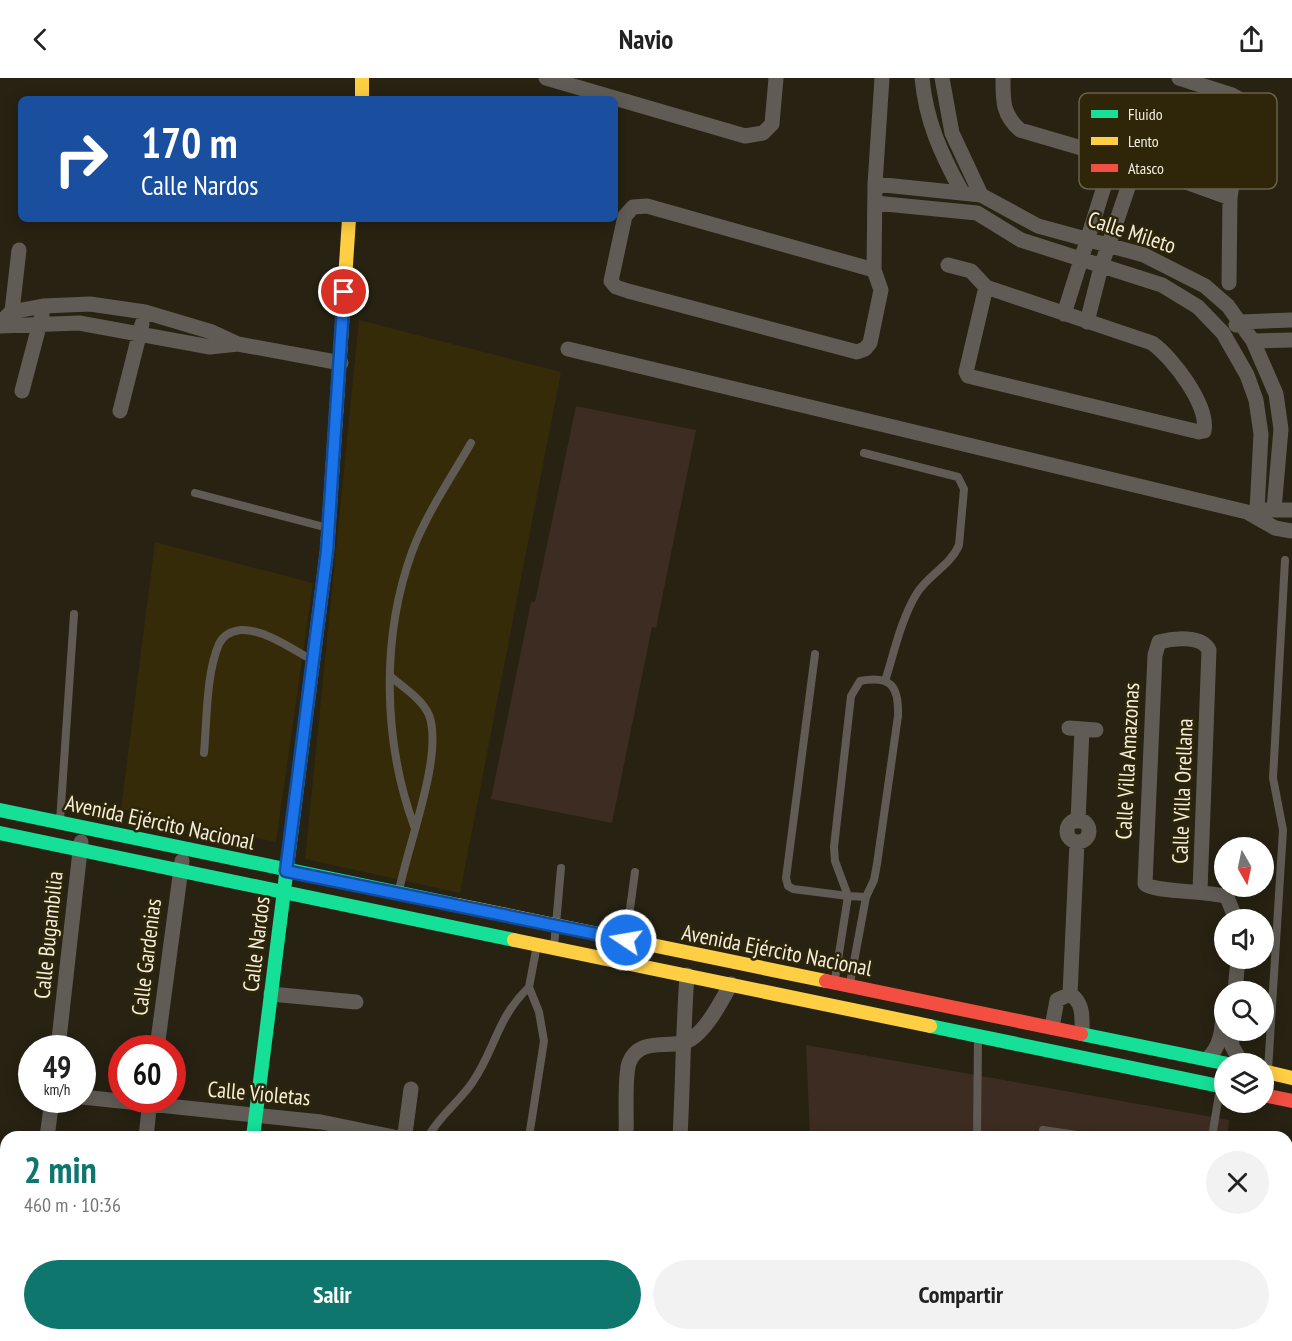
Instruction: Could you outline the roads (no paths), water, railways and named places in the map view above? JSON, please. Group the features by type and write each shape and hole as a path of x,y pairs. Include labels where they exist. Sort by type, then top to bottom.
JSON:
{"main road":[{"path":"362,78 362,96"},
{"path":"362,96 369,78"},
{"name":"Calle Nardos","path":"254,1131 329,528 349,222"},
{"name":"Avenida Ejército Nacional","path":"0,810 286,871 1214,1061"},
{"name":"Avenida Ejército Nacional","path":"0,833 284,894 830,1004 1214,1085"},
{"path":"1274,1074 1292,1078"},
{"path":"1274,1097 1292,1101"}],"street":[{"path":"546,78 608,96"},
{"path":"618,99 746,136 763,134 772,124 776,78"},
{"path":"874,270 648,206 633,207 625,216 610,281 616,287 628,291 857,352 865,350 870,343 881,290 874,270 875,184 882,78"},
{"path":"922,78 926,110 934,139 962,192"},
{"path":"942,78 952,133 981,195"},
{"path":"1003,78 1003,108 1009,121 1020,130 1079,148"},
{"path":"1179,78 1226,93"},
{"name":"Calle Mileto","path":"875,184 981,195 1038,226 1144,255 1205,286 1228,306 1253,341 1266,366 1280,411 1280,445 1274,509"},
{"path":"1064,314 1104,189"},
{"path":"1087,321 1101,267 1127,189"},
{"path":"1205,189 1230,198"},
{"path":"1229,284 1231,189"},
{"name":"Calle Mileto","path":"875,203 977,213 1021,240 1162,285 1198,307 1223,333 1247,375 1256,400 1261,434 1252,512"},
{"path":"5,322 19,250"},
{"path":"948,265 971,271 986,287 1152,343 1164,351 1193,394 1204,421 1204,431 1199,432 968,376 966,372 972,342 986,287"},
{"path":"5,322 43,306 90,304 145,312 212,332 238,344 341,363"},
{"path":"22,392 43,306"},
{"path":"120,411 145,312"},
{"path":"1223,333 1241,322 1292,320"},
{"path":"5,322 79,323 210,347 238,344"},
{"path":"1253,341 1292,340"},
{"path":"568,349 1252,512 1274,509 1292,510"},
{"path":"1252,512 1275,528 1292,531"},
{"name":"Calle Villa Orellana","path":"1160,642 1199,640 1206,644 1209,658 1200,891 1227,897 1234,909"},
{"name":"Calle Villa Amazonas","path":"1160,642 1155,655 1145,884 1154,888 1200,891"},
{"path":"1070,994 1077,842 1085,839 1088,832 1085,824 1078,821 1082,729"},
{"name":"Calle Bugambilia","path":"59,1035 84,828"},
{"name":"Calle Gardenias","path":"159,1035 179,871 187,849"},
{"path":"680,1131 685,1057 681,1043 687,975"},
{"path":"626,1131 628,1067 634,1054 646,1045 681,1043 693,1039 708,1023 731,984"},
{"path":"271,994 357,1002"},
{"path":"1052,1027 1057,1000 1070,994"},
{"path":"1070,994 1077,999 1081,1009 1082,1032"},
{"path":"1207,1059 1224,1041"},
{"path":"405,1131 411,1089"},
{"name":"Calle Violetas","path":"186,1107 342,1125 368,1131"},
{"path":"48,1131 50,1113"},
{"path":"147,1131 149,1113"}],"lane":[{"path":"414,826 402,790 390,676 398,603 412,550 471,443"},
{"path":"864,453 958,477 964,489 959,545 955,554 931,575 916,594 885,681"},
{"path":"195,493 329,528"},
{"path":"1266,1053 1283,830 1273,778 1285,560"},
{"path":"60,823 74,614"},
{"path":"204,753 214,661 219,642 229,632 242,630 260,634 314,661"},
{"path":"815,654 786,878 788,886 793,888 866,897"},
{"path":"390,676 424,706 433,736 426,789 414,826 394,916"},
{"path":"830,1004 848,896 835,861 834,848 851,696 860,681 885,681 893,685 897,693 898,716 877,864 874,880 866,897 846,1008"},
{"path":"554,948 561,868"},
{"path":"624,963 635,872"},
{"path":"530,1131 544,1041 539,1012 529,987 539,923"},
{"path":"433,1131 471,1084 511,1004 529,987"},
{"path":"977,1131 978,1036"},
{"path":"1213,1131 1217,1113"},
{"path":"1043,1130 1050,1131"}]}
